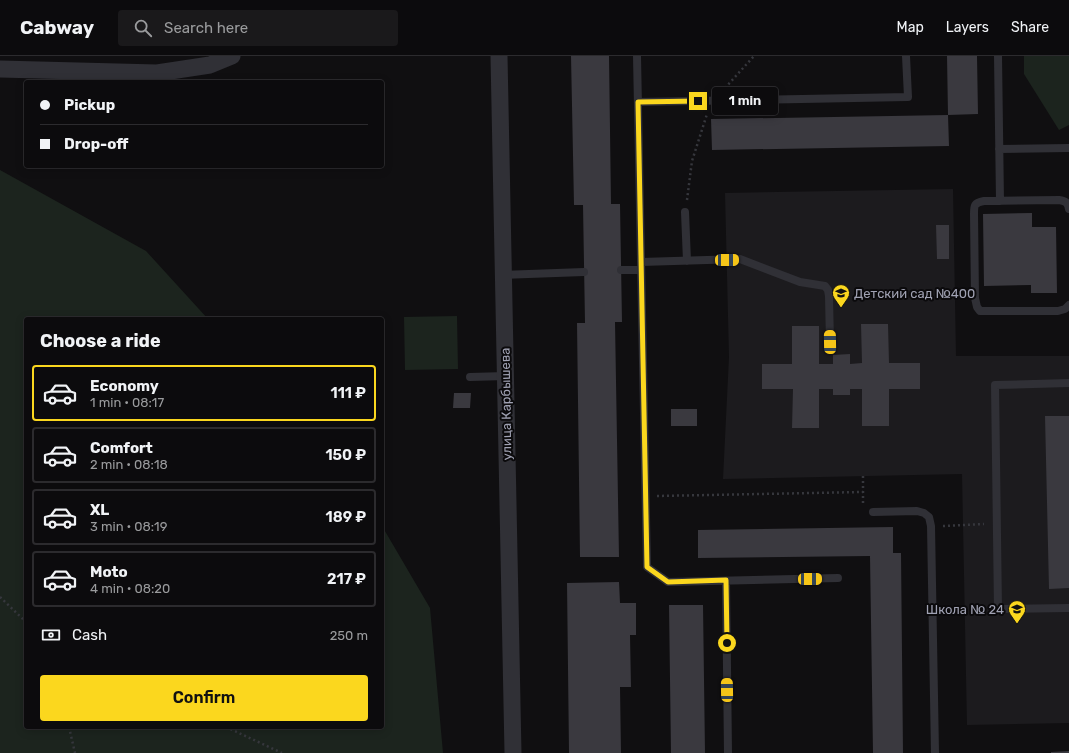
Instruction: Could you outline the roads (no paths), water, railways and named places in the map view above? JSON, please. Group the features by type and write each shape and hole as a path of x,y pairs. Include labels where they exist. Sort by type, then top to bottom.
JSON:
{"street":[{"path":"0,69 157,73 210,65 232,56"},
{"name":"улица Карбышева","path":"499,56 513,753"}],"lane":[{"path":"637,56 647,567 668,582 838,578"},
{"path":"638,102 908,97 906,56"},
{"path":"998,56 1000,201"},
{"path":"999,150 1069,148"},
{"path":"1069,210 1068,204 1065,201 1059,200 978,202 974,206 975,298 977,307 980,311 1058,311 1066,309 1069,305"},
{"path":"686,212 687,261"},
{"path":"622,270 641,266 687,261 740,260 800,282 825,286 828,290 829,296 830,342"},
{"path":"504,276 584,272"},
{"path":"470,377 506,376"},
{"path":"1069,383 995,385 998,609 1069,608"},
{"path":"873,512 917,511 924,513 929,517 931,526 935,753"},
{"path":"726,580 728,753"}],"place":[{"name":"Детский сад №400","path":"841,308"},
{"name":"Школа № 24","path":"1017,624"}]}
